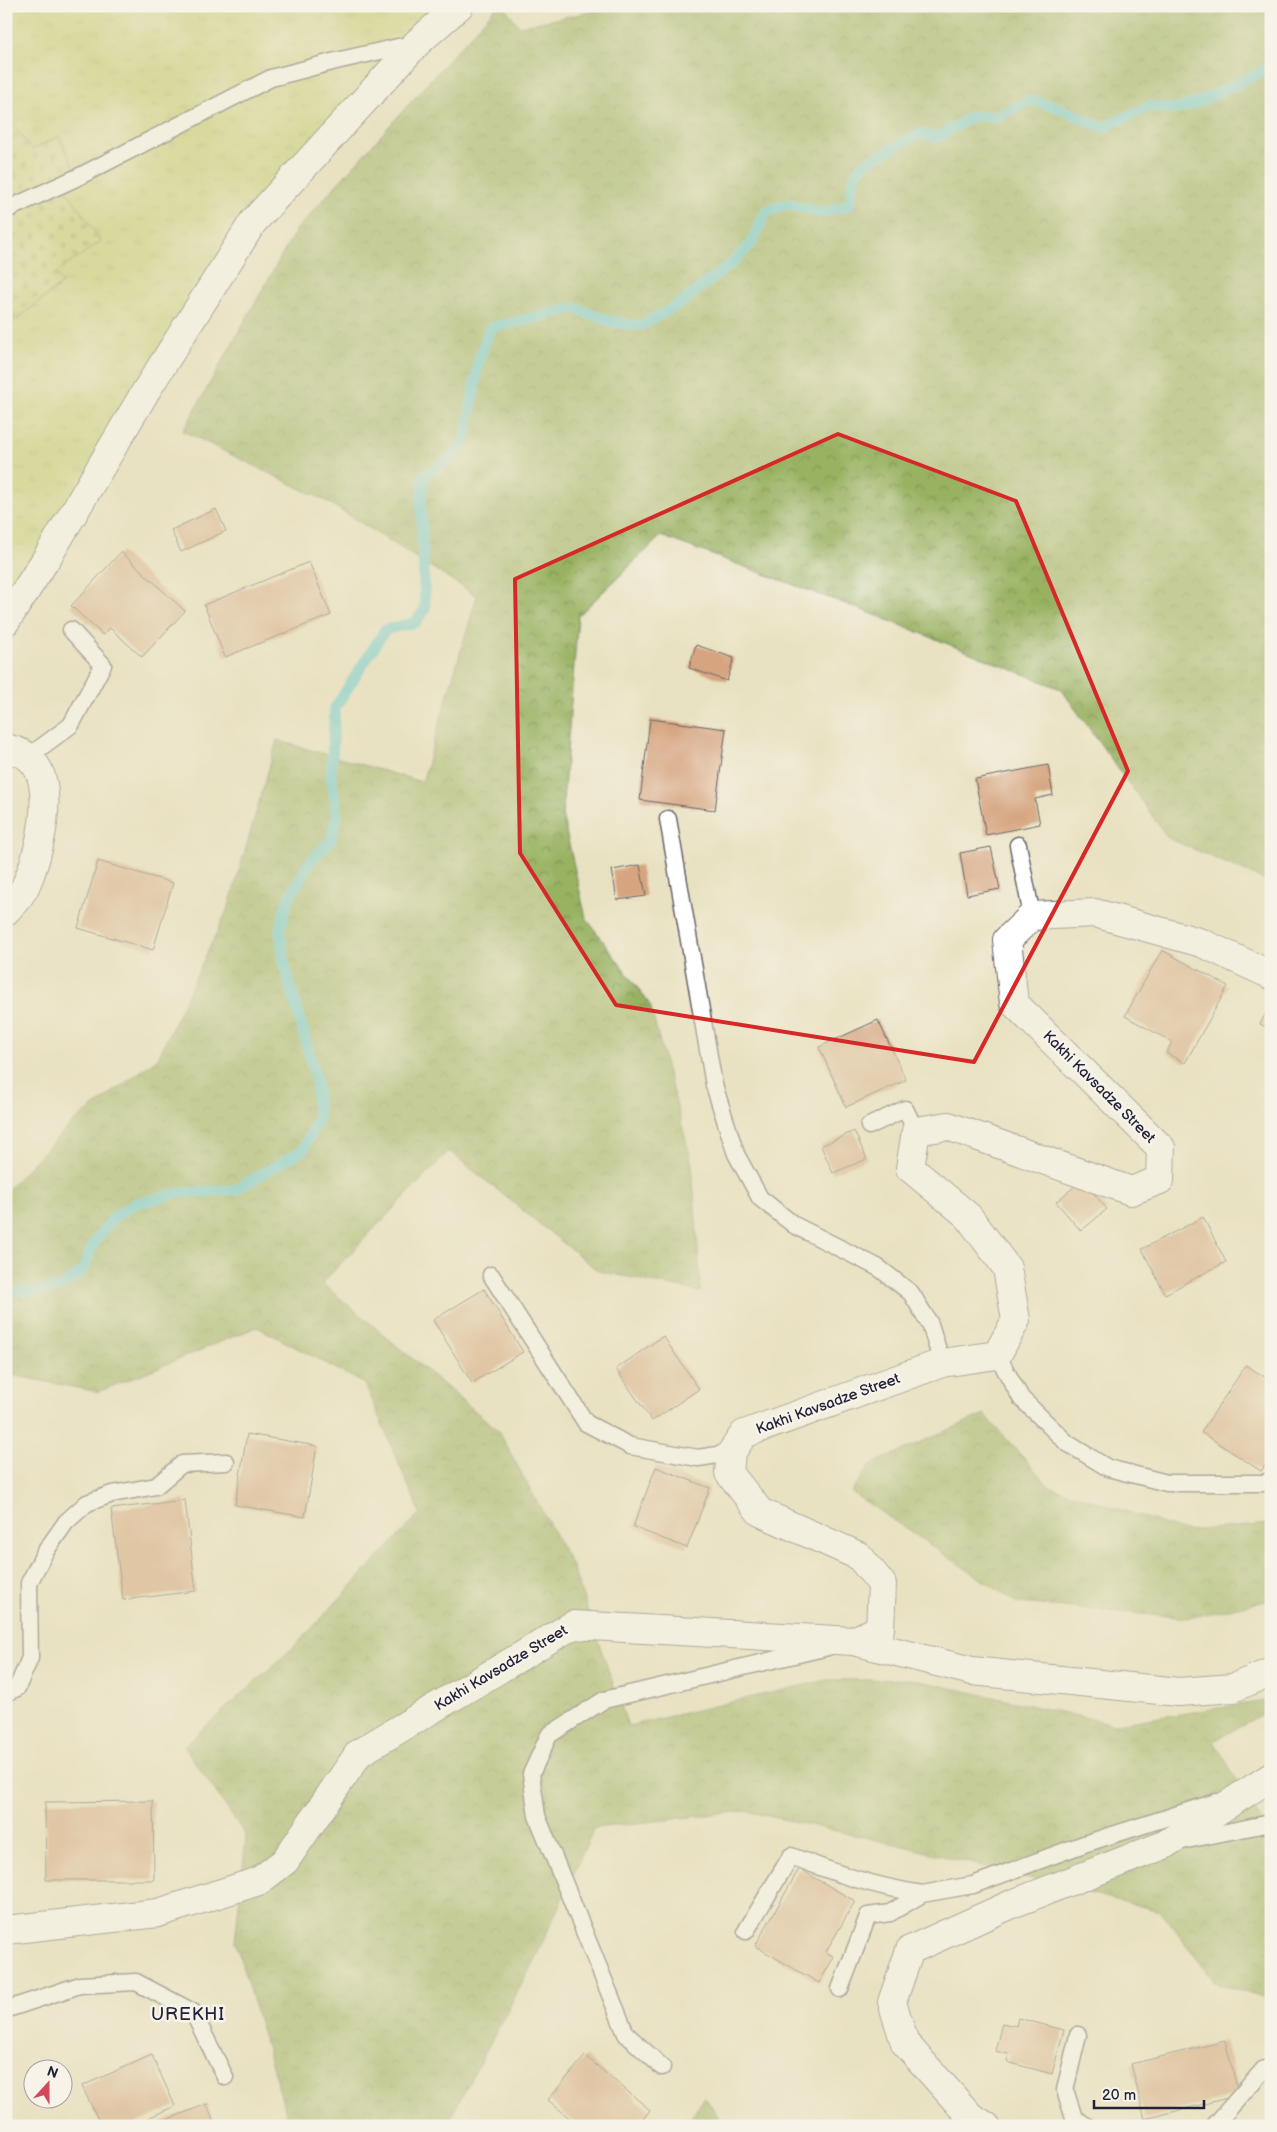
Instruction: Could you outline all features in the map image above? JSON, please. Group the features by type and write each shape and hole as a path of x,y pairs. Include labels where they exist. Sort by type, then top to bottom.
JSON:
{"street":[{"path":"6,621 48,556 144,394 253,222 417,43 459,6"},
{"path":"6,911 24,889 39,851 44,806 42,778 17,752"},
{"path":"1032,916 1095,913 1202,943 1271,975"},
{"name":"Kakhi Kavsadze Street","path":"916,1131 948,1126 1131,1191 1160,1180 1161,1148 1014,1003 1007,940 1032,916"},
{"path":"916,1131 910,1168 968,1216 1007,1268 1016,1320 997,1356"},
{"name":"Kakhi Kavsadze Street","path":"6,1930 158,1913 258,1881 285,1861 359,1753 573,1625 853,1641 880,1629 882,1584 859,1556 760,1512 729,1472 731,1453 744,1434 942,1363 997,1356"},
{"path":"853,1641 972,1671 1180,1692 1233,1688 1271,1672"},
{"path":"986,2126 970,2116 905,2043 892,2002 910,1950 1012,1904 1164,1845 1242,1793 1271,1777"}],"lane":[{"path":"6,210 78,178 271,78 336,60 417,43"},
{"path":"17,752 71,725 103,665 71,630"},
{"path":"668,819 714,1085 736,1154 760,1198 794,1225 879,1268 911,1293 930,1324 942,1363"},
{"path":"1018,845 1032,916"},
{"path":"869,1126 905,1109 916,1131"},
{"path":"491,1275 586,1423 630,1446 698,1458 731,1453"},
{"path":"997,1356 1021,1398 1066,1443 1108,1468 1167,1483 1263,1484 1271,1482"},
{"path":"6,1692 17,1688 30,1658 29,1583 45,1552 66,1522 88,1503 112,1494 156,1486 182,1464 226,1462"},
{"path":"662,2067 626,2034 537,1816 530,1774 549,1735 604,1700 853,1641"},
{"path":"840,1988 868,1916 890,1913 922,1894 973,1885 1084,1844 1242,1793"},
{"path":"1164,1845 1271,1823"},
{"path":"746,1931 791,1856 869,1884 922,1894"},
{"path":"6,2006 11,2008 80,1985 136,1982 193,2012 225,2077"},
{"path":"1078,2035 1065,2090 1074,2118 1087,2126"},
{"path":"1214,2126 1264,2069"}],"highlighted area":[{"path":"838,434 1016,501 1128,771 974,1062 616,1005 520,853 515,579"}],"green space":[{"path":"6,6 459,6 253,222 6,621 6,328 62,284 55,274 67,190 78,177 59,136 32,150 6,116"},
{"path":"497,6 504,6 519,26 621,6 1271,6 1271,883 1168,838 1061,689 878,616 661,536 578,616 562,814 586,918 650,1005 692,1163 701,1292 598,1271 449,1151 322,1283 498,1430 572,1566 628,1726 826,1680 911,1679 1115,1724 1271,1700 1271,1709 1214,1741 1271,1838 1271,2001 1215,1982 1160,1911 899,1845 745,1811 594,1828 535,1959 446,2126 278,2126 288,2120 235,1941 246,1836 184,1746 296,1645 420,1513 365,1384 257,1327 98,1392 6,1374 6,1191 71,1124 158,1058 229,906 277,740 422,782 477,596 326,501 183,431 296,230"},
{"path":"6,116 32,150 59,136 78,177 67,191 101,241 56,273 62,283 6,328"},
{"path":"984,1414 1049,1486 1185,1531 1271,1524 1271,1600 1188,1618 1017,1603 851,1492 870,1465"},
{"path":"705,2097 724,2126 685,2126"}],"building":[{"path":"216,509 226,531 181,552 171,530"},
{"path":"121,552 185,611 142,657 110,628 103,635 71,606"},
{"path":"309,562 331,615 225,657 204,605"},
{"path":"696,645 734,658 727,681 689,668"},
{"path":"650,719 726,729 715,810 640,800"},
{"path":"1048,765 1053,795 1035,799 1040,824 986,835 975,779"},
{"path":"991,847 1000,889 967,895 960,853"},
{"path":"98,861 173,883 153,950 78,928"},
{"path":"640,865 646,896 617,900 612,870"},
{"path":"1162,950 1228,986 1185,1063 1166,1053 1172,1042 1125,1016"},
{"path":"1271,1005 1271,1030 1260,1024"},
{"path":"878,1020 906,1080 846,1107 819,1047"},
{"path":"854,1131 867,1159 833,1173 821,1146"},
{"path":"1082,1180 1107,1209 1081,1231 1056,1202"},
{"path":"1203,1217 1226,1262 1165,1294 1142,1249"},
{"path":"484,1289 523,1352 472,1383 433,1320"},
{"path":"663,1336 699,1389 652,1421 616,1369"},
{"path":"1246,1365 1271,1381 1271,1457 1261,1471 1201,1432"},
{"path":"247,1434 317,1446 305,1517 235,1505"},
{"path":"656,1467 710,1488 687,1548 633,1527"},
{"path":"185,1500 196,1591 123,1600 111,1509"},
{"path":"153,1801 154,1880 46,1880 45,1802"},
{"path":"799,1869 855,1901 826,1952 834,1957 819,1983 755,1946"},
{"path":"1018,2018 1064,2030 1052,2074 1007,2062 1009,2054 995,2051 1002,2023 1016,2026"},
{"path":"1225,2041 1239,2095 1145,2119 1131,2064"},
{"path":"152,2055 175,2106 130,2126 101,2126 82,2086"},
{"path":"585,2056 650,2110 638,2126 579,2126 548,2100"},
{"path":"207,2104 215,2126 159,2126 158,2123"}],"waterway":[{"path":"6,1291 33,1292 60,1287 82,1272 94,1243 113,1218 134,1204 178,1193 235,1190 303,1150 318,1119 316,1079 284,962 280,929 288,900 309,863 331,840 337,816 331,774 335,708 385,630 416,622 425,609 421,502 424,476 452,458 465,442 479,360 490,328 575,308 612,322 640,326 681,303 732,263 751,244 765,214 776,207 790,204 822,213 849,205 854,178 862,165 921,133 937,138 972,116 996,117 1030,100 1057,107 1103,128 1150,106 1177,109 1197,103 1271,67"}],"district":[{"name":"UREKHI","path":"188,2014"}]}
